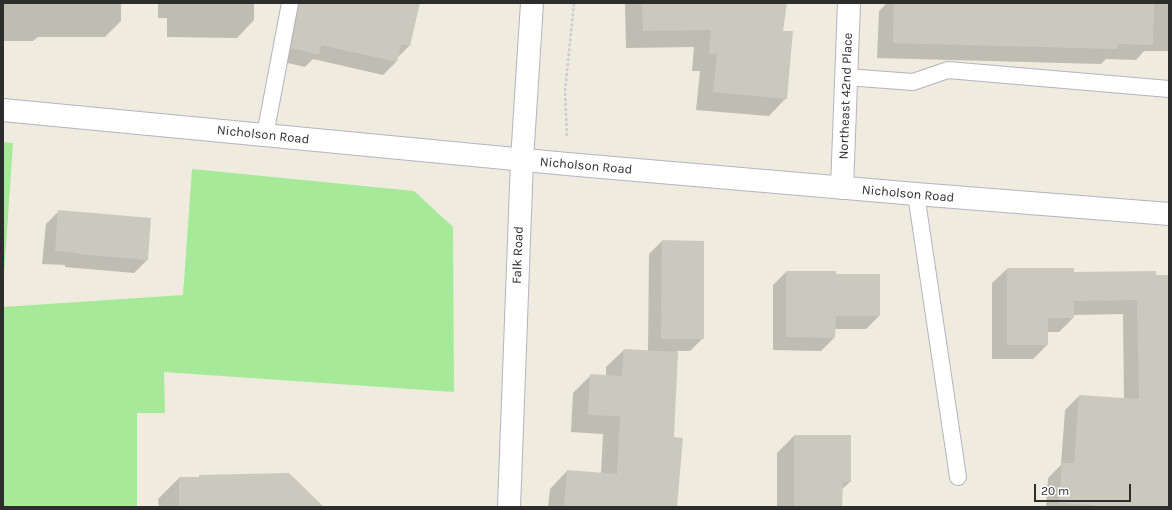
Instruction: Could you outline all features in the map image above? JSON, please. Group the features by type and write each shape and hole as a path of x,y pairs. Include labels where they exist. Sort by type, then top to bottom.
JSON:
{"street":[{"name":"Falk Road","path":"508,507 522,160 532,3"},
{"name":"Northeast 42nd Place","path":"842,188 849,3"},
{"name":"Nicholson Road","path":"3,110 522,160 842,188 1169,214"}],"lane":[{"path":"265,135 290,3"},
{"path":"846,77 913,82 948,70 1169,89"},
{"path":"916,194 958,477"}],"path":[{"path":"568,164 565,91 574,3"}],"green space":[{"path":"3,142 13,143 3,289"},
{"path":"192,169 414,191 453,227 454,392 164,372 165,413 137,413 137,507 3,507 3,307 183,295"}],"building":[{"path":"299,3 420,3 410,46 401,44 397,62 321,45 319,55 291,48"},
{"path":"642,3 787,3 783,31 793,31 787,99 713,92 717,54 709,54 711,30 643,31"},
{"path":"894,3 1154,3 1153,45 1118,44 1117,49 893,43"},
{"path":"58,210 151,218 148,260 55,251"},
{"path":"662,240 704,241 704,339 661,339"},
{"path":"1007,268 1074,268 1074,272 1156,271 1156,275 1169,275 1169,507 1093,507 1094,505 1059,503 1062,463 1074,463 1079,395 1139,399 1137,300 1074,301 1074,318 1048,318 1048,345 1007,345"},
{"path":"786,271 836,271 836,274 880,274 880,316 836,316 835,338 786,337"},
{"path":"624,349 678,352 674,437 683,438 677,507 564,507 567,470 617,474 620,416 588,415 590,374 622,376"},
{"path":"794,435 851,435 851,482 843,482 842,507 794,507"},
{"path":"289,473 324,507 179,507 179,477 199,477 199,475"}]}
